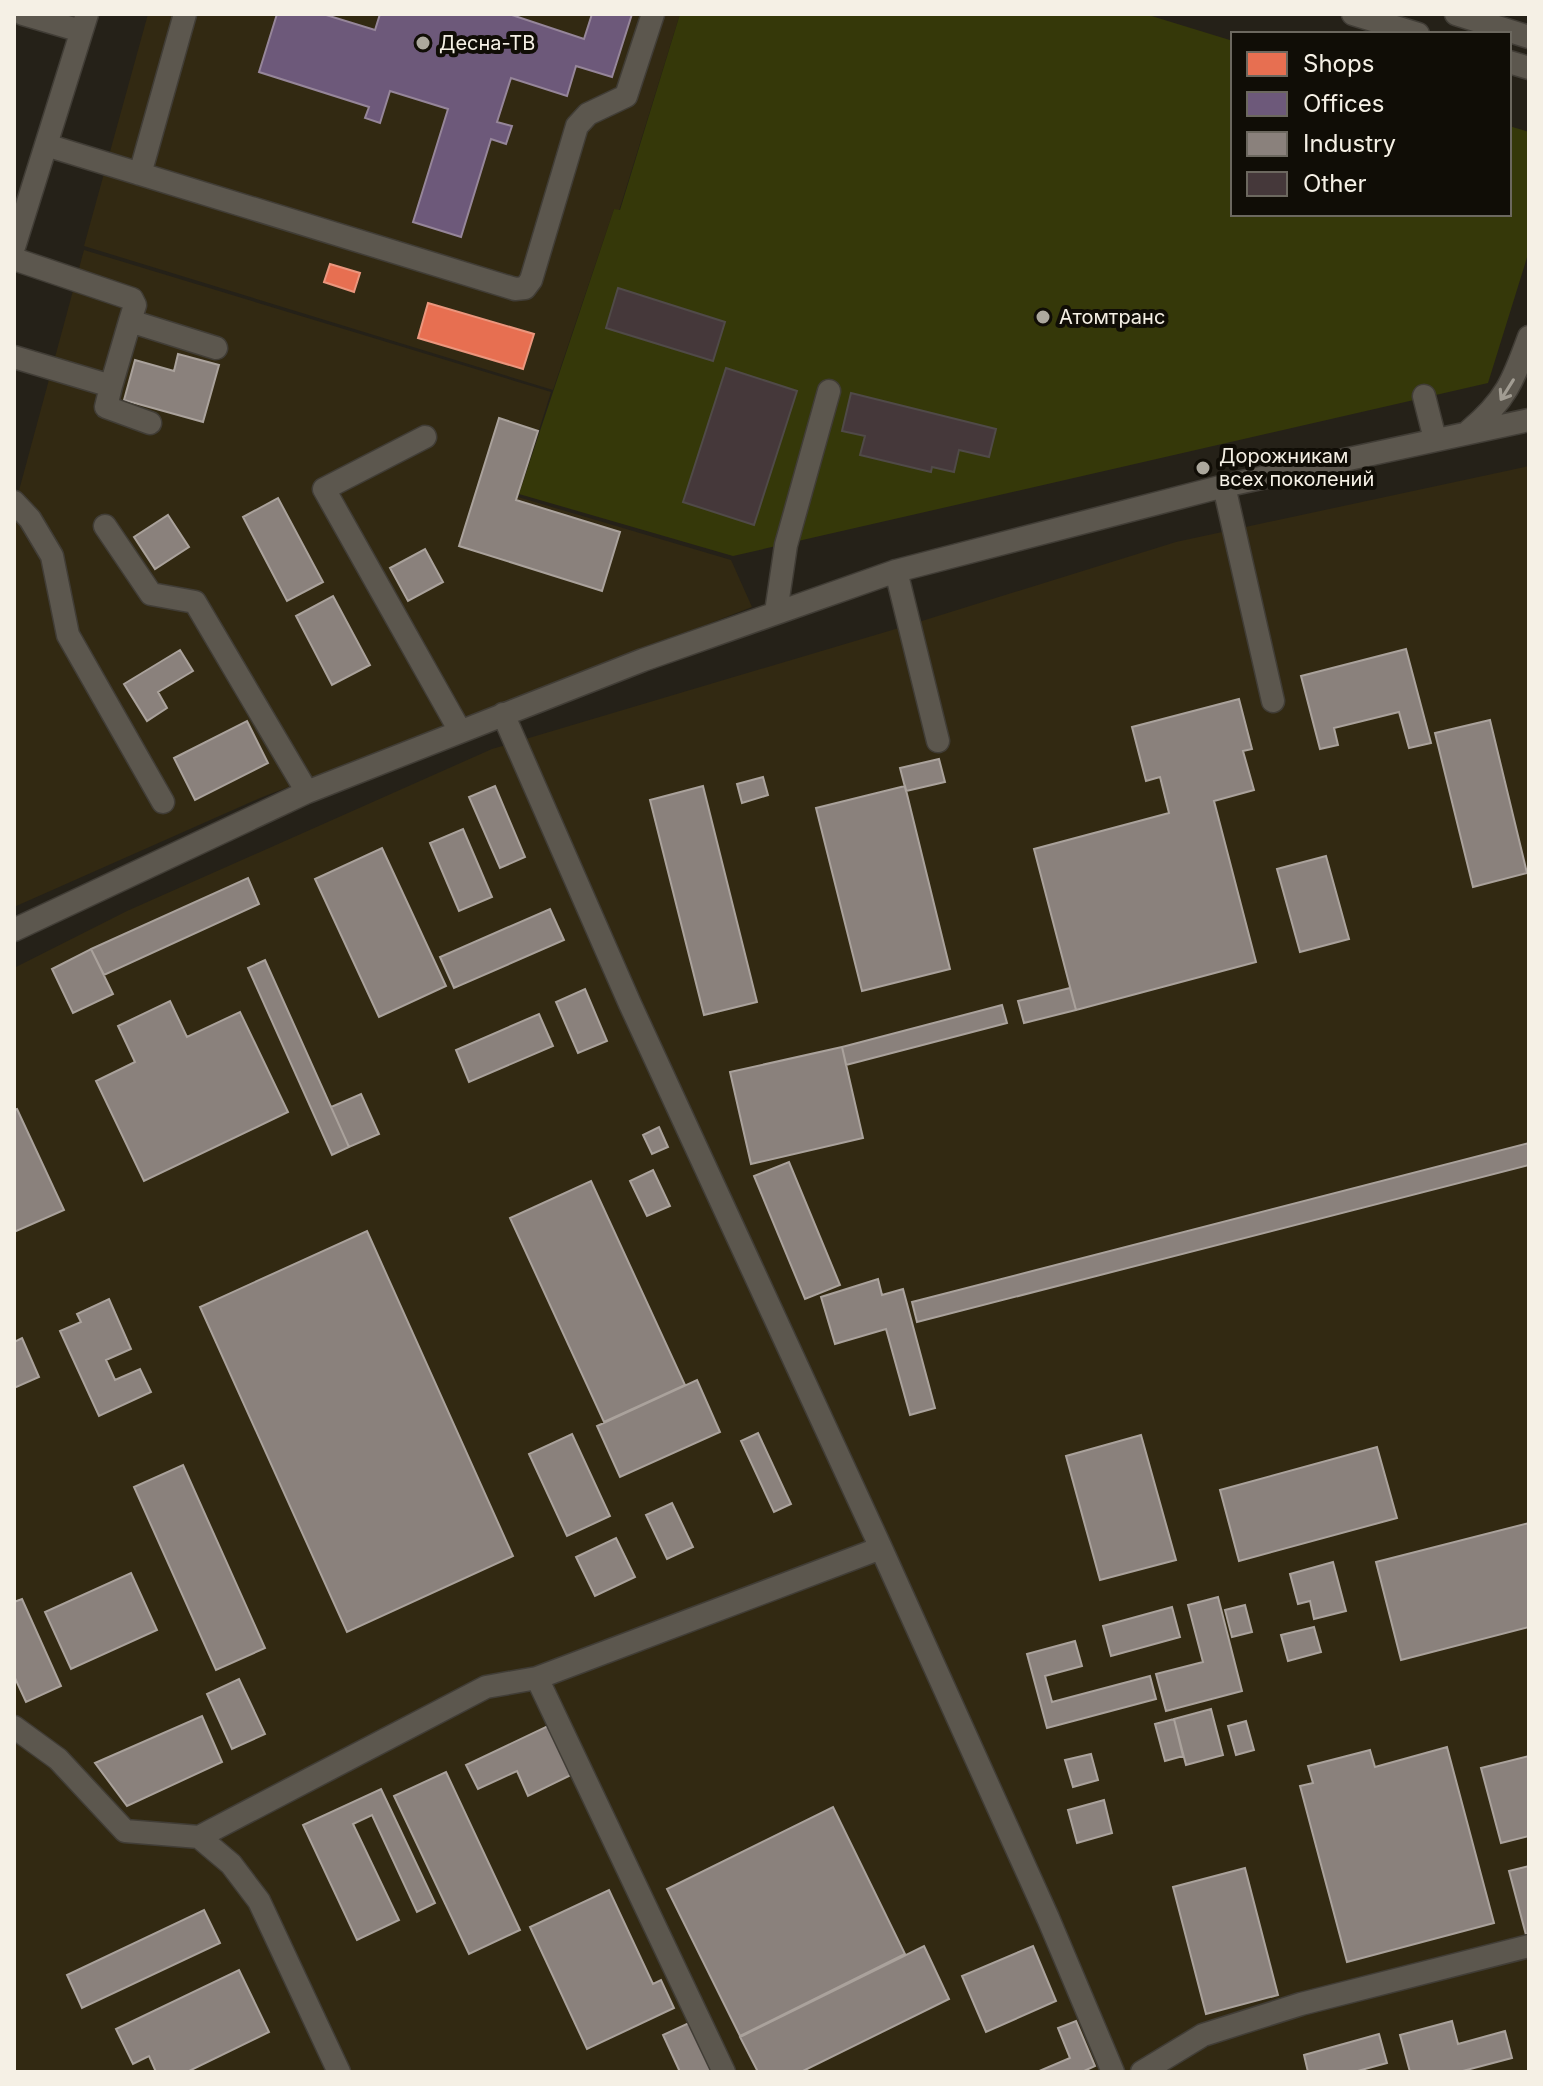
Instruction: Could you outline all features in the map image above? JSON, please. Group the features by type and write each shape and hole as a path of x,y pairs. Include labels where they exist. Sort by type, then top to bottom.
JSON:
{"street":[{"path":"14,247 84,23 23,14"},
{"path":"140,174 185,14"},
{"path":"46,145 515,289 525,288 531,280 577,126 588,114 626,96 653,14"},
{"path":"1353,14 1412,32"},
{"path":"1456,14 1529,37"},
{"path":"14,259 132,299 135,305 106,407 150,423"},
{"path":"130,321 216,348"},
{"path":"1468,431 1493,411 1512,384 1529,337"},
{"path":"14,357 111,386"},
{"path":"776,612 786,545 829,391"},
{"path":"1424,396 1435,439"},
{"path":"14,930 307,792 503,714 776,612 896,571 1224,486 1529,420"},
{"path":"425,437 324,489 460,731"},
{"path":"1224,486 1273,701"},
{"path":"14,502 30,519 52,556 68,635 163,802"},
{"path":"105,526 151,594 195,602 307,792"},
{"path":"896,571 938,741"},
{"path":"503,714 630,1004 1048,1918 1113,2072"},
{"path":"14,1727 58,1759 125,1831 199,1837 486,1687 537,1678 881,1548"},
{"path":"537,1678 724,2072"},
{"path":"199,1837 231,1864 259,1901 339,2072"},
{"path":"1142,2072 1203,2035 1301,2004 1529,1946"}],"shaded area":[{"path":"148,14 680,14 619,211 614,209 553,390 84,246"},
{"path":"84,250 551,392 518,497 731,560 752,607 260,798 14,907 14,509"},
{"path":"1529,466 1529,2072 14,2072 14,968 127,911 492,749 1176,542"}],"green space":[{"name":"Атомтранс","path":"680,14 1145,14 1231,40 1231,216 1511,216 1511,127 1529,132 1529,251 1488,383 733,556 519,494 614,209 620,210"}],"building: Shops":[{"path":"330,264 360,273 354,292 324,282"},
{"path":"428,303 534,334 523,369 418,338"}],"building: Offices":[{"path":"277,14 323,14 375,30 380,14 509,14 584,39 592,14 632,14 612,77 576,66 567,96 511,78 497,122 512,126 506,144 491,139 461,237 413,222 448,109 390,91 380,123 365,118 369,107 259,72"}],"building: Industry":[{"path":"178,354 219,365 203,422 124,400 135,360 174,371"},
{"path":"499,418 538,431 516,500 620,532 602,591 459,546"},
{"path":"278,498 323,582 287,601 243,517"},
{"path":"168,515 189,547 155,569 134,537"},
{"path":"425,549 443,582 408,601 390,568"},
{"path":"333,596 370,665 332,685 296,616"},
{"path":"1406,649 1431,743 1409,748 1399,712 1334,728 1338,745 1320,749 1301,676"},
{"path":"180,650 193,671 158,692 167,708 147,721 124,684"},
{"path":"1239,699 1252,749 1243,751 1254,790 1214,801 1256,962 1076,1010 1034,849 1169,813 1160,777 1146,781 1132,727"},
{"path":"1490,720 1527,873 1473,887 1435,733"},
{"path":"247,721 268,763 195,800 174,758"},
{"path":"939,759 945,782 906,791 900,768"},
{"path":"763,777 768,795 742,803 737,784"},
{"path":"495,786 525,857 500,868 469,797"},
{"path":"703,786 757,1002 704,1015 650,800"},
{"path":"905,786 950,969 862,991 816,808"},
{"path":"463,829 492,897 459,911 430,843"},
{"path":"382,848 446,986 379,1017 315,879"},
{"path":"1326,856 1349,939 1300,952 1277,869"},
{"path":"248,878 259,904 104,975 91,949"},
{"path":"550,909 564,940 454,988 440,957"},
{"path":"91,949 113,994 73,1013 52,969"},
{"path":"265,960 349,1147 332,1155 248,968"},
{"path":"1070,988 1076,1010 1024,1023 1018,1001"},
{"path":"585,989 607,1041 578,1053 556,1002"},
{"path":"170,1001 187,1037 240,1012 288,1112 144,1181 96,1081 135,1062 118,1026"},
{"path":"1002,1005 1007,1023 846,1065 842,1047"},
{"path":"539,1014 553,1046 469,1082 456,1050"},
{"path":"842,1047 863,1138 751,1164 730,1072"},
{"path":"361,1094 379,1134 349,1147 331,1107"},
{"path":"17,1109 64,1210 14,1232 14,1110"},
{"path":"659,1127 668,1147 652,1154 643,1135"},
{"path":"1529,1143 1529,1165 917,1322 912,1302"},
{"path":"789,1162 840,1285 805,1299 754,1176"},
{"path":"653,1170 670,1206 647,1216 630,1181"},
{"path":"591,1181 685,1385 604,1422 510,1218"},
{"path":"367,1231 513,1556 347,1632 200,1307"},
{"path":"878,1279 882,1295 903,1289 935,1408 910,1415 886,1329 835,1344 821,1297"},
{"path":"109,1299 131,1349 106,1360 115,1380 140,1369 151,1392 99,1416 60,1331 81,1322 77,1314"},
{"path":"22,1338 39,1377 14,1388 14,1342"},
{"path":"697,1380 720,1432 620,1477 597,1426"},
{"path":"758,1433 791,1504 774,1512 741,1441"},
{"path":"572,1434 610,1516 567,1536 529,1454"},
{"path":"1141,1435 1176,1560 1100,1580 1066,1456"},
{"path":"1377,1447 1397,1518 1239,1561 1220,1490"},
{"path":"183,1465 265,1648 216,1670 134,1487"},
{"path":"672,1503 693,1547 667,1559 646,1515"},
{"path":"1529,1523 1529,1627 1401,1660 1376,1562"},
{"path":"616,1538 635,1577 595,1596 576,1557"},
{"path":"1333,1562 1346,1611 1314,1619 1310,1601 1298,1604 1290,1574"},
{"path":"131,1573 157,1630 71,1669 45,1612"},
{"path":"1218,1597 1242,1691 1166,1711 1156,1674 1203,1662 1188,1605"},
{"path":"22,1599 61,1686 26,1702 14,1676 14,1602"},
{"path":"1245,1605 1252,1632 1232,1637 1225,1610"},
{"path":"1172,1607 1180,1637 1111,1656 1103,1626"},
{"path":"1314,1627 1321,1652 1288,1661 1281,1635"},
{"path":"1075,1641 1082,1666 1045,1676 1052,1702 1150,1676 1156,1699 1047,1728 1027,1654"},
{"path":"239,1679 265,1734 232,1749 207,1694"},
{"path":"1211,1709 1223,1755 1186,1765 1174,1719"},
{"path":"202,1716 222,1762 127,1806 95,1763"},
{"path":"1174,1719 1183,1756 1165,1761 1155,1724"},
{"path":"1246,1721 1254,1750 1236,1755 1228,1726"},
{"path":"550,1725 573,1774 528,1796 517,1771 478,1789 466,1765"},
{"path":"1447,1747 1494,1923 1347,1962 1300,1786 1313,1783 1308,1766 1370,1750 1375,1767"},
{"path":"1091,1754 1098,1780 1073,1787 1065,1760"},
{"path":"1529,1756 1529,1836 1501,1843 1481,1768"},
{"path":"446,1772 520,1930 469,1954 394,1796"},
{"path":"381,1789 435,1903 417,1912 372,1815 353,1824 399,1920 357,1940 303,1825"},
{"path":"1104,1800 1112,1833 1077,1843 1068,1810"},
{"path":"833,1807 905,1954 740,2036 667,1889"},
{"path":"1529,1866 1529,1934 1526,1935 1509,1871"},
{"path":"1245,1868 1278,1995 1206,2014 1173,1887"},
{"path":"609,1890 653,1984 661,1980 674,2008 587,2049 530,1927"},
{"path":"204,1910 220,1943 82,2008 67,1975"},
{"path":"924,1946 949,1999 801,2072 758,2072 740,2037"},
{"path":"1033,1946 1056,2001 986,2032 962,1976"},
{"path":"239,1970 269,2032 187,2072 156,2072 149,2056 133,2064 116,2029"},
{"path":"1076,2021 1095,2066 1082,2072 1037,2072 1070,2058 1058,2028"},
{"path":"1452,2021 1458,2044 1505,2031 1512,2058 1459,2072 1410,2072 1400,2035"},
{"path":"691,2022 714,2072 680,2072 663,2035"},
{"path":"1379,2034 1387,2063 1354,2072 1308,2072 1304,2055"}],"building: Other":[{"path":"618,288 725,322 713,361 606,328"},
{"path":"726,368 797,391 754,525 683,502"},
{"path":"851,393 996,429 989,457 959,450 954,472 932,467 931,472 860,455 865,436 842,431"}],"place":[{"name":"Десна-ТВ","path":"423,43"},
{"name":"Атомтранс","path":"1043,317"},
{"name":"Дорожникам всех поколений","path":"1203,468"}]}
